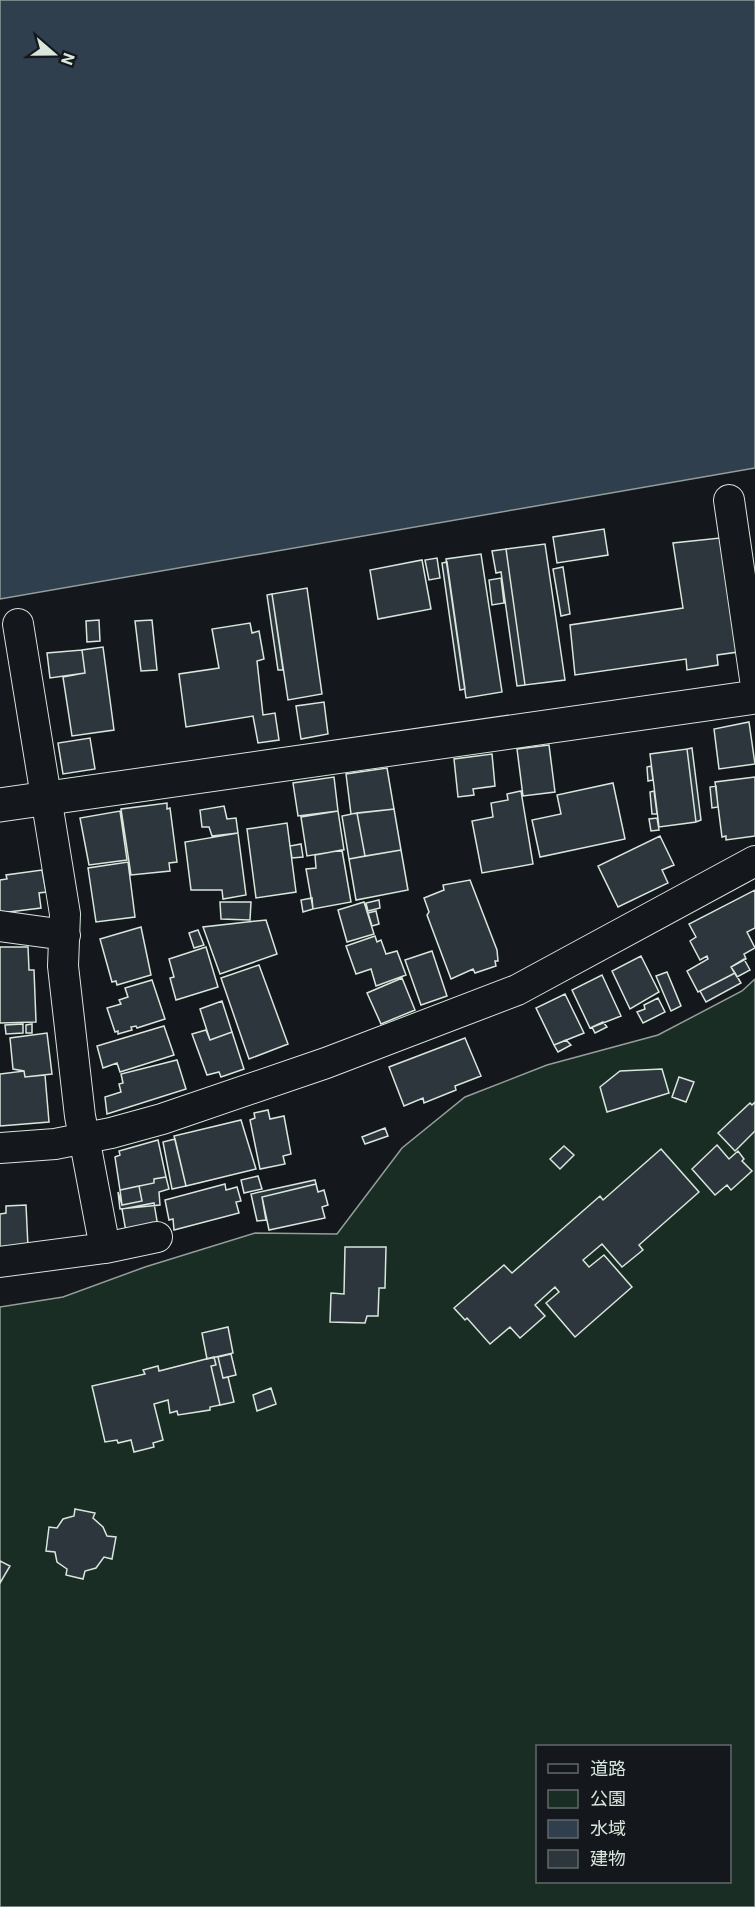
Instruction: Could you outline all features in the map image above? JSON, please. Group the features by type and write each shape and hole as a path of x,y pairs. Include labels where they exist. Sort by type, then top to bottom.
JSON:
{"street":[{"path":"729,500 755,679"},
{"path":"18,624 66,914 63,966 84,1139 105,1248"},
{"path":"0,805 755,697"},
{"path":"0,1148 84,1139 162,1119 282,1079 517,990 755,861"},
{"path":"0,926 65,935"},
{"path":"0,1262 105,1248 157,1237"}],"green space":[{"path":"755,979 755,1907 0,1907 0,1307 63,1297 145,1267 255,1233 337,1234 402,1148 465,1097 547,1065 658,1035 742,991"}],"water":[{"path":"0,0 755,0 755,468 0,599"}],"building":[{"path":"604,529 608,555 557,563 553,537"},
{"path":"720,538 738,652 717,655 718,665 687,670 686,659 575,675 570,625 683,608 673,543"},
{"path":"545,544 565,680 525,685 506,549"},
{"path":"506,549 525,685 517,686 501,572 496,573 492,551"},
{"path":"481,554 502,692 466,698 446,559"},
{"path":"437,558 440,578 429,580 425,560"},
{"path":"422,560 431,609 378,619 370,570"},
{"path":"447,562 465,689 460,690 442,563"},
{"path":"563,567 570,614 561,616 553,569"},
{"path":"501,578 504,603 492,605 489,580"},
{"path":"307,588 322,694 288,700 272,594"},
{"path":"272,594 283,670 278,670 267,595"},
{"path":"99,620 100,641 87,642 86,621"},
{"path":"152,620 157,670 141,671 135,621"},
{"path":"250,623 252,633 259,631 264,659 257,661 263,715 275,713 279,740 258,743 253,716 186,727 179,674 219,668 212,629"},
{"path":"103,647 114,730 72,736 63,677 85,673 82,650"},
{"path":"82,650 85,673 50,678 47,653"},
{"path":"324,702 328,734 301,739 296,706"},
{"path":"749,722 755,764 719,769 714,729"},
{"path":"90,738 95,769 63,774 58,743"},
{"path":"549,745 555,792 523,796 517,749"},
{"path":"692,748 701,820 696,822 687,749"},
{"path":"687,749 696,822 659,827 650,754"},
{"path":"492,754 495,786 473,789 474,795 458,797 454,759"},
{"path":"651,766 653,780 648,781 647,767"},
{"path":"387,768 394,809 351,814 346,774"},
{"path":"334,777 338,811 298,816 293,783"},
{"path":"755,777 755,836 726,840 726,836 722,837 715,782"},
{"path":"613,783 625,839 540,857 532,820 561,814 557,795"},
{"path":"716,786 718,807 712,808 710,787"},
{"path":"521,791 533,864 482,873 472,821 493,817 491,803 508,800 507,794"},
{"path":"654,791 657,814 652,814 650,792"},
{"path":"167,803 167,809 170,808 177,862 169,863 170,871 131,875 121,809"},
{"path":"224,806 227,819 236,818 238,833 212,836 209,827 202,827 200,810"},
{"path":"394,809 401,850 365,856 357,813"},
{"path":"120,811 127,860 89,865 80,818"},
{"path":"338,811 344,850 307,856 301,817"},
{"path":"357,813 365,856 349,859 342,816"},
{"path":"657,818 659,830 651,831 649,819"},
{"path":"287,823 296,892 256,898 247,829"},
{"path":"238,833 246,895 223,899 222,890 191,890 185,842"},
{"path":"660,836 674,865 662,870 668,883 618,907 598,866"},
{"path":"301,844 303,857 292,858 290,846"},
{"path":"342,850 351,902 313,909 306,869 316,868 315,855"},
{"path":"401,850 408,890 356,900 349,859"},
{"path":"128,862 135,917 96,922 88,868"},
{"path":"42,870 46,892 39,893 41,908 0,913 0,880 7,879 6,875"},
{"path":"470,880 497,950 498,961 495,961 496,966 475,973 473,969 451,979 427,915 429,912 424,898 444,890 443,885"},
{"path":"755,890 755,928 747,932 755,948 744,954 746,959 731,967 735,973 698,992 687,971 708,959 707,956 700,960 690,941 696,937 689,924"},
{"path":"312,898 313,909 303,912 301,900"},
{"path":"379,900 380,908 368,911 366,903"},
{"path":"220,902 251,902 250,920 221,919"},
{"path":"364,902 374,934 347,942 338,910"},
{"path":"376,911 379,924 372,926 368,913"},
{"path":"266,920 277,954 220,974 203,927"},
{"path":"141,927 151,975 117,985 116,981 112,982 100,939"},
{"path":"198,930 204,945 194,948 189,933"},
{"path":"375,936 377,942 381,940 386,954 397,951 406,975 376,986 371,969 356,974 346,946"},
{"path":"0,947 28,947 29,970 34,970 36,1022 0,1023"},
{"path":"206,947 218,987 176,1000 170,978 174,977 169,959"},
{"path":"432,951 447,996 421,1005 405,960"},
{"path":"641,956 659,992 630,1009 612,971"},
{"path":"744,959 750,970 737,977 731,967"},
{"path":"259,965 288,1044 249,1059 221,978"},
{"path":"667,972 681,1006 671,1011 656,976"},
{"path":"735,973 741,983 706,1002 700,991"},
{"path":"602,975 621,1016 590,1028 572,990"},
{"path":"402,978 415,1010 381,1024 367,993"},
{"path":"152,980 165,1019 137,1028 136,1026 131,1027 132,1030 118,1034 118,1031 115,1032 107,1008 121,1004 119,1000 128,997 125,988"},
{"path":"565,994 584,1033 554,1045 536,1008"},
{"path":"658,998 665,1012 643,1023 637,1012 645,1009 644,1005"},
{"path":"222,1001 232,1032 210,1040 200,1009"},
{"path":"603,1022 607,1027 595,1033 592,1027"},
{"path":"23,1024 23,1033 6,1034 5,1025"},
{"path":"32,1024 32,1033 26,1033 26,1025"},
{"path":"164,1026 174,1055 120,1072 117,1063 103,1068 97,1046"},
{"path":"206,1030 210,1040 232,1032 244,1069 221,1077 219,1072 207,1075 192,1034"},
{"path":"47,1033 52,1074 25,1077 24,1071 13,1069 10,1038"},
{"path":"465,1038 481,1076 455,1086 456,1090 424,1103 423,1098 404,1106 389,1067"},
{"path":"566,1040 571,1045 558,1052 554,1045"},
{"path":"177,1060 186,1089 107,1114 105,1097 121,1092 119,1084 123,1083 121,1074"},
{"path":"662,1069 669,1093 607,1112 600,1087 620,1071"},
{"path":"24,1071 25,1077 45,1075 49,1122 0,1126 0,1074"},
{"path":"679,1077 694,1082 686,1102 672,1097"},
{"path":"755,1102 755,1131 735,1151 718,1133 750,1103 752,1105"},
{"path":"268,1110 270,1119 284,1116 291,1154 283,1156 285,1164 260,1169 250,1120 255,1118 254,1113"},
{"path":"241,1120 256,1169 186,1186 174,1136"},
{"path":"385,1128 388,1136 365,1144 362,1137"},
{"path":"175,1139 186,1186 172,1189 163,1142"},
{"path":"158,1140 166,1177 154,1179 154,1183 120,1190 115,1157 120,1155 119,1151"},
{"path":"717,1145 729,1159 738,1151 744,1159 742,1161 752,1171 731,1190 727,1185 715,1195 692,1169"},
{"path":"564,1146 574,1155 560,1169 550,1159"},
{"path":"661,1149 699,1192 639,1245 643,1250 622,1267 602,1244 583,1260 589,1267 604,1255 632,1287 575,1337 546,1303 559,1292 555,1287 535,1305 545,1316 520,1338 510,1327 490,1344 467,1318 465,1320 454,1308 504,1265 512,1273 600,1196 603,1200"},
{"path":"258,1176 262,1189 244,1193 241,1180"},
{"path":"166,1177 169,1189 159,1192 160,1205 120,1209 118,1192 122,1205 142,1201 139,1186 154,1183 154,1179"},
{"path":"315,1180 316,1184 262,1197 266,1220 257,1221 251,1194"},
{"path":"225,1184 226,1190 237,1187 241,1201 236,1202 239,1213 174,1230 173,1219 169,1220 165,1200"},
{"path":"316,1184 318,1192 324,1190 328,1205 322,1207 325,1218 269,1230 262,1197"},
{"path":"139,1186 142,1201 122,1205 120,1190"},
{"path":"154,1203 158,1227 126,1232 122,1209"},
{"path":"26,1205 28,1247 0,1249 0,1214 6,1213 6,1206"},
{"path":"345,1247 386,1247 385,1288 379,1288 378,1316 367,1316 365,1323 330,1322 331,1293 344,1294"},
{"path":"228,1327 233,1353 207,1359 202,1333"},
{"path":"231,1354 236,1375 223,1378 218,1357"},
{"path":"214,1357 216,1365 211,1366 220,1405 210,1407 210,1410 178,1415 177,1411 170,1413 168,1400 154,1404 163,1440 153,1443 154,1447 134,1452 131,1440 118,1443 117,1440 105,1442 92,1386 145,1374 143,1370 158,1366 159,1371"},
{"path":"214,1357 218,1357 223,1378 228,1377 234,1402 220,1405 211,1366 216,1365"},
{"path":"271,1388 276,1404 257,1411 253,1395"},
{"path":"75,1509 95,1513 93,1518 103,1527 107,1536 116,1537 112,1559 104,1557 96,1568 85,1571 83,1579 66,1575 67,1569 57,1562 55,1552 46,1551 49,1527 57,1528 63,1519 74,1516"},
{"path":"0,1561 10,1566 0,1583"}]}
